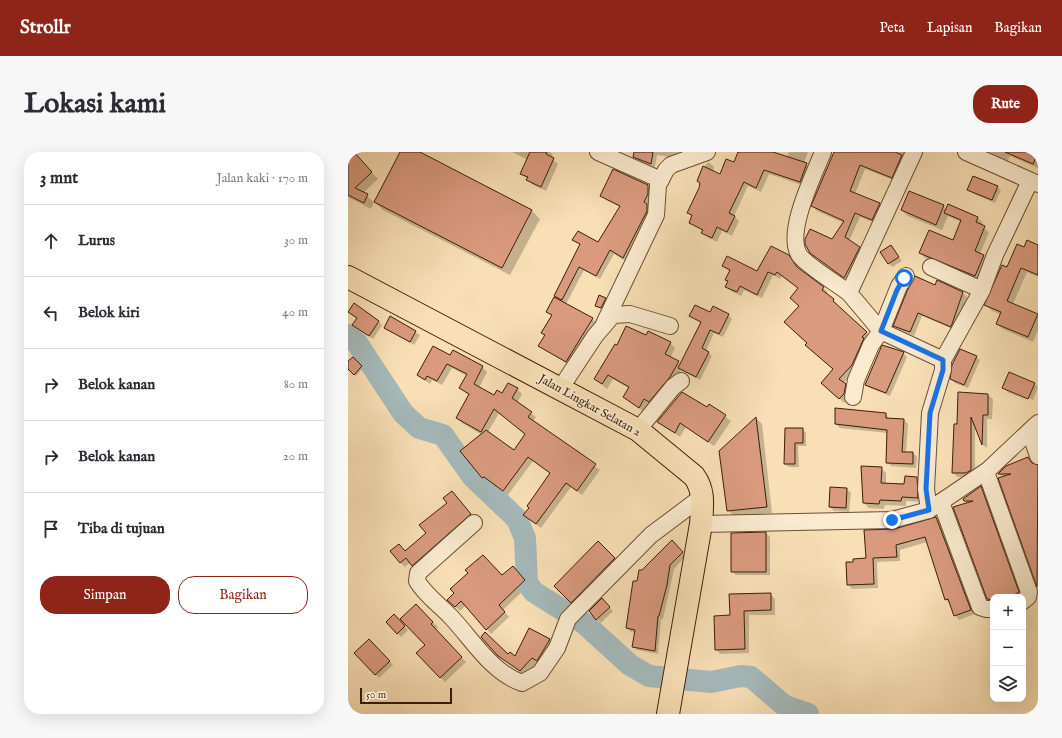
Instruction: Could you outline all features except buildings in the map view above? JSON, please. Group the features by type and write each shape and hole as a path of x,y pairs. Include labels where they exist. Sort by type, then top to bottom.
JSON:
{"highway":[{"name":"Jalan Lingkar Selatan 2","path":"348,277 638,430 694,476 700,485 703,496 701,524 670,706"}],"street":[{"path":"598,152 661,180"},
{"path":"560,389 604,324 656,215 658,186 666,170 671,165 707,152"},
{"path":"823,152 809,187 795,231 795,246 801,257 849,293 881,331 943,360"},
{"path":"849,293 914,152"},
{"path":"966,152 1034,182 995,255 982,290 943,360 943,370 930,413 926,489 980,606 990,609"},
{"path":"931,267 982,290"},
{"path":"853,397 856,380 871,345 881,331 897,290 906,276"},
{"path":"604,324 613,315 630,314 670,326"},
{"path":"638,430 673,387 681,381"},
{"path":"701,524 892,520 935,506 986,472 1034,427"},
{"path":"1034,427 1038,456"},
{"path":"986,472 1029,592 1028,598 1026,599"},
{"path":"474,523 418,573 417,581 423,590 450,616 482,653 509,678 522,683 540,673 557,648 573,615 652,535 703,496"}],"waterway":[{"path":"348,335 357,343 403,413 419,428 443,435 472,476 517,519 525,538 527,583 534,592 585,624 630,665 649,676 711,682 741,676 751,677 785,706 808,714"}],"route":[{"path":"892,520 929,510 926,489 930,413 943,370 943,360 881,331 897,290 904,278"}]}
